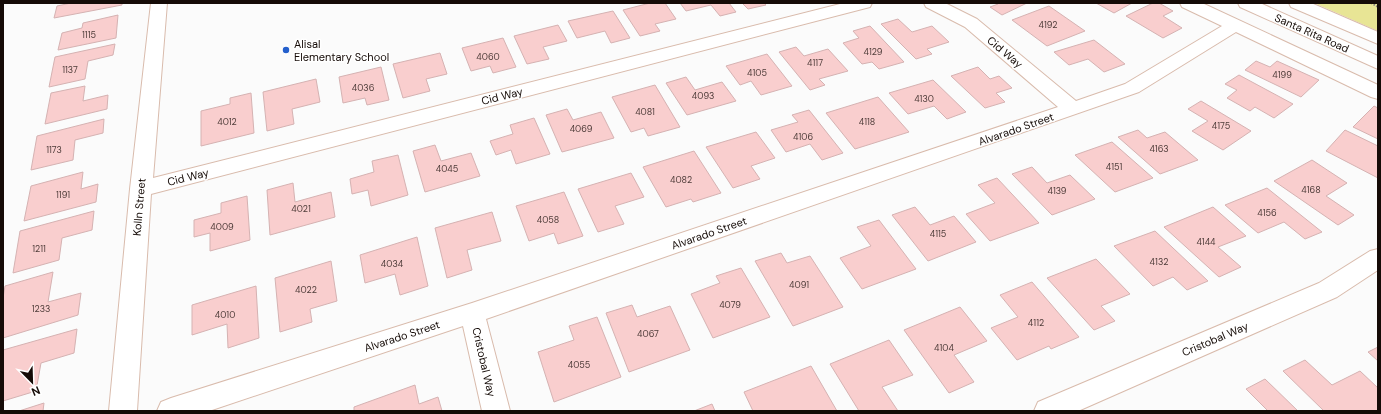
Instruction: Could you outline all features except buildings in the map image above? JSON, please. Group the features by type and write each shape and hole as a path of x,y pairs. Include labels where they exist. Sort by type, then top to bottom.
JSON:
{"street":[{"name":"Kolln Street","path":"123,411 141,189 159,3"},
{"name":"Cid Way","path":"141,189 864,3"},
{"name":"Cid Way","path":"932,3 971,23 1073,109"},
{"path":"1188,3 1378,93"},
{"name":"Santa Rita Road","path":"1246,3 1378,63"},
{"name":"Santa Rita Road","path":"1297,3 1378,39"},
{"name":"Alvarado Street","path":"171,411 472,313 1132,88 1234,26"},
{"name":"Cristobal Way","path":"1048,411 1328,290 1378,258"},
{"name":"Cristobal Way","path":"472,313 496,411"}],"path":[{"path":"1371,3 1378,7"}],"shaded area":[{"path":"1314,3 1378,3 1378,31"}],"place":[{"name":"Alisal Elementary School","path":"286,50"}]}
